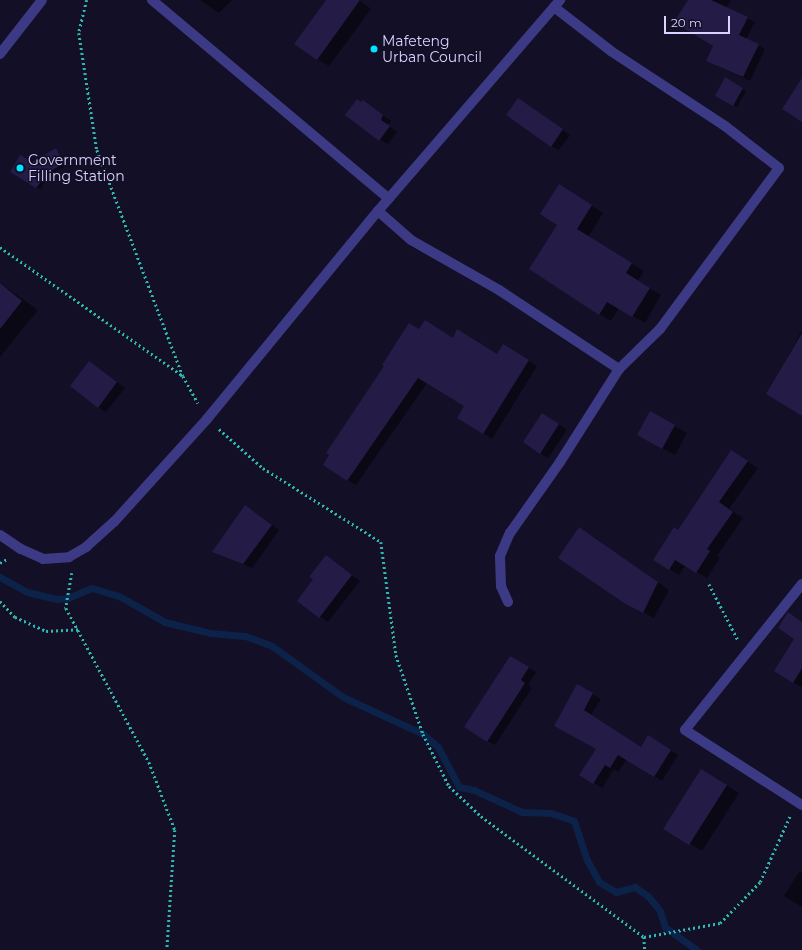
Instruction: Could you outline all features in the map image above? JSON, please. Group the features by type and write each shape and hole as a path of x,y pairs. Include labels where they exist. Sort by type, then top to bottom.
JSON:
{"street":[{"path":"0,54 42,0"},
{"path":"152,0 389,198"},
{"path":"0,535 20,549 43,559 69,557 86,547 114,522 207,419 378,211 557,4 611,51 725,126 779,168 660,329 619,369 505,544 500,556 501,586 508,602"},
{"path":"378,211 411,240 499,290 619,369"},
{"path":"799,803 685,730 746,656 802,584"}],"path":[{"path":"87,0 79,33 97,150 184,376 207,419 263,468 381,542 396,655 423,734 449,786 481,816 644,937 720,923 760,882 799,803"},
{"path":"0,247 184,376"},
{"path":"69,557 72,572 66,608 80,629 149,762 175,830 167,950"},
{"path":"709,584 746,656"},
{"path":"0,601 15,617 46,631 80,629"},
{"path":"644,937 645,950"}],"building":[{"path":"326,0 360,0 317,60 294,44"},
{"path":"688,0 711,0 748,17 739,35 759,44 743,77 706,61 713,46 674,22"},
{"path":"725,77 743,88 733,106 715,96"},
{"path":"802,78 802,122 782,109"},
{"path":"518,98 563,129 551,147 506,115"},
{"path":"357,99 361,102 363,100 383,115 381,120 390,126 379,141 345,115"},
{"path":"56,148 64,163 48,173 36,188 10,172 20,155 32,162"},
{"path":"559,184 592,205 577,229 632,263 626,273 650,288 632,317 607,302 599,315 529,269 557,225 540,214"},
{"path":"0,283 22,301 0,329"},
{"path":"425,320 453,338 457,329 497,354 503,344 529,360 483,434 457,418 464,406 418,378 347,481 323,465 329,455 326,453 384,366 382,365 409,323 419,329"},
{"path":"802,333 802,416 766,394"},
{"path":"89,361 117,382 98,408 70,386"},
{"path":"650,411 675,425 662,449 637,435"},
{"path":"542,413 559,424 540,454 523,442"},
{"path":"731,450 748,461 719,502 733,512 707,549 710,551 696,573 675,560 669,570 653,560 674,527 678,530"},
{"path":"245,505 272,525 243,564 212,552"},
{"path":"579,527 658,582 643,613 624,603 558,558"},
{"path":"326,555 352,575 319,618 297,601 313,579 309,577"},
{"path":"788,612 802,622 802,668 793,683 774,671 794,639 778,628"},
{"path":"510,656 529,667 521,680 525,683 487,742 464,727"},
{"path":"577,684 593,693 584,710 641,747 648,735 671,750 654,777 618,755 610,768 605,765 593,784 579,775 596,749 554,726"},
{"path":"701,769 727,785 689,845 663,829"}],"waterway":[{"path":"0,577 27,592 57,599 68,598 92,588 119,596 165,622 210,633 245,636 272,646 343,697 423,734 438,747 459,787 474,790 522,812 551,813 574,821 587,860 599,882 616,892 635,887 648,896 660,911 665,927 697,950"}],"place":[{"name":"Mafeteng Urban Council","path":"374,49"},
{"name":"Government Filling Station","path":"20,168"}]}
